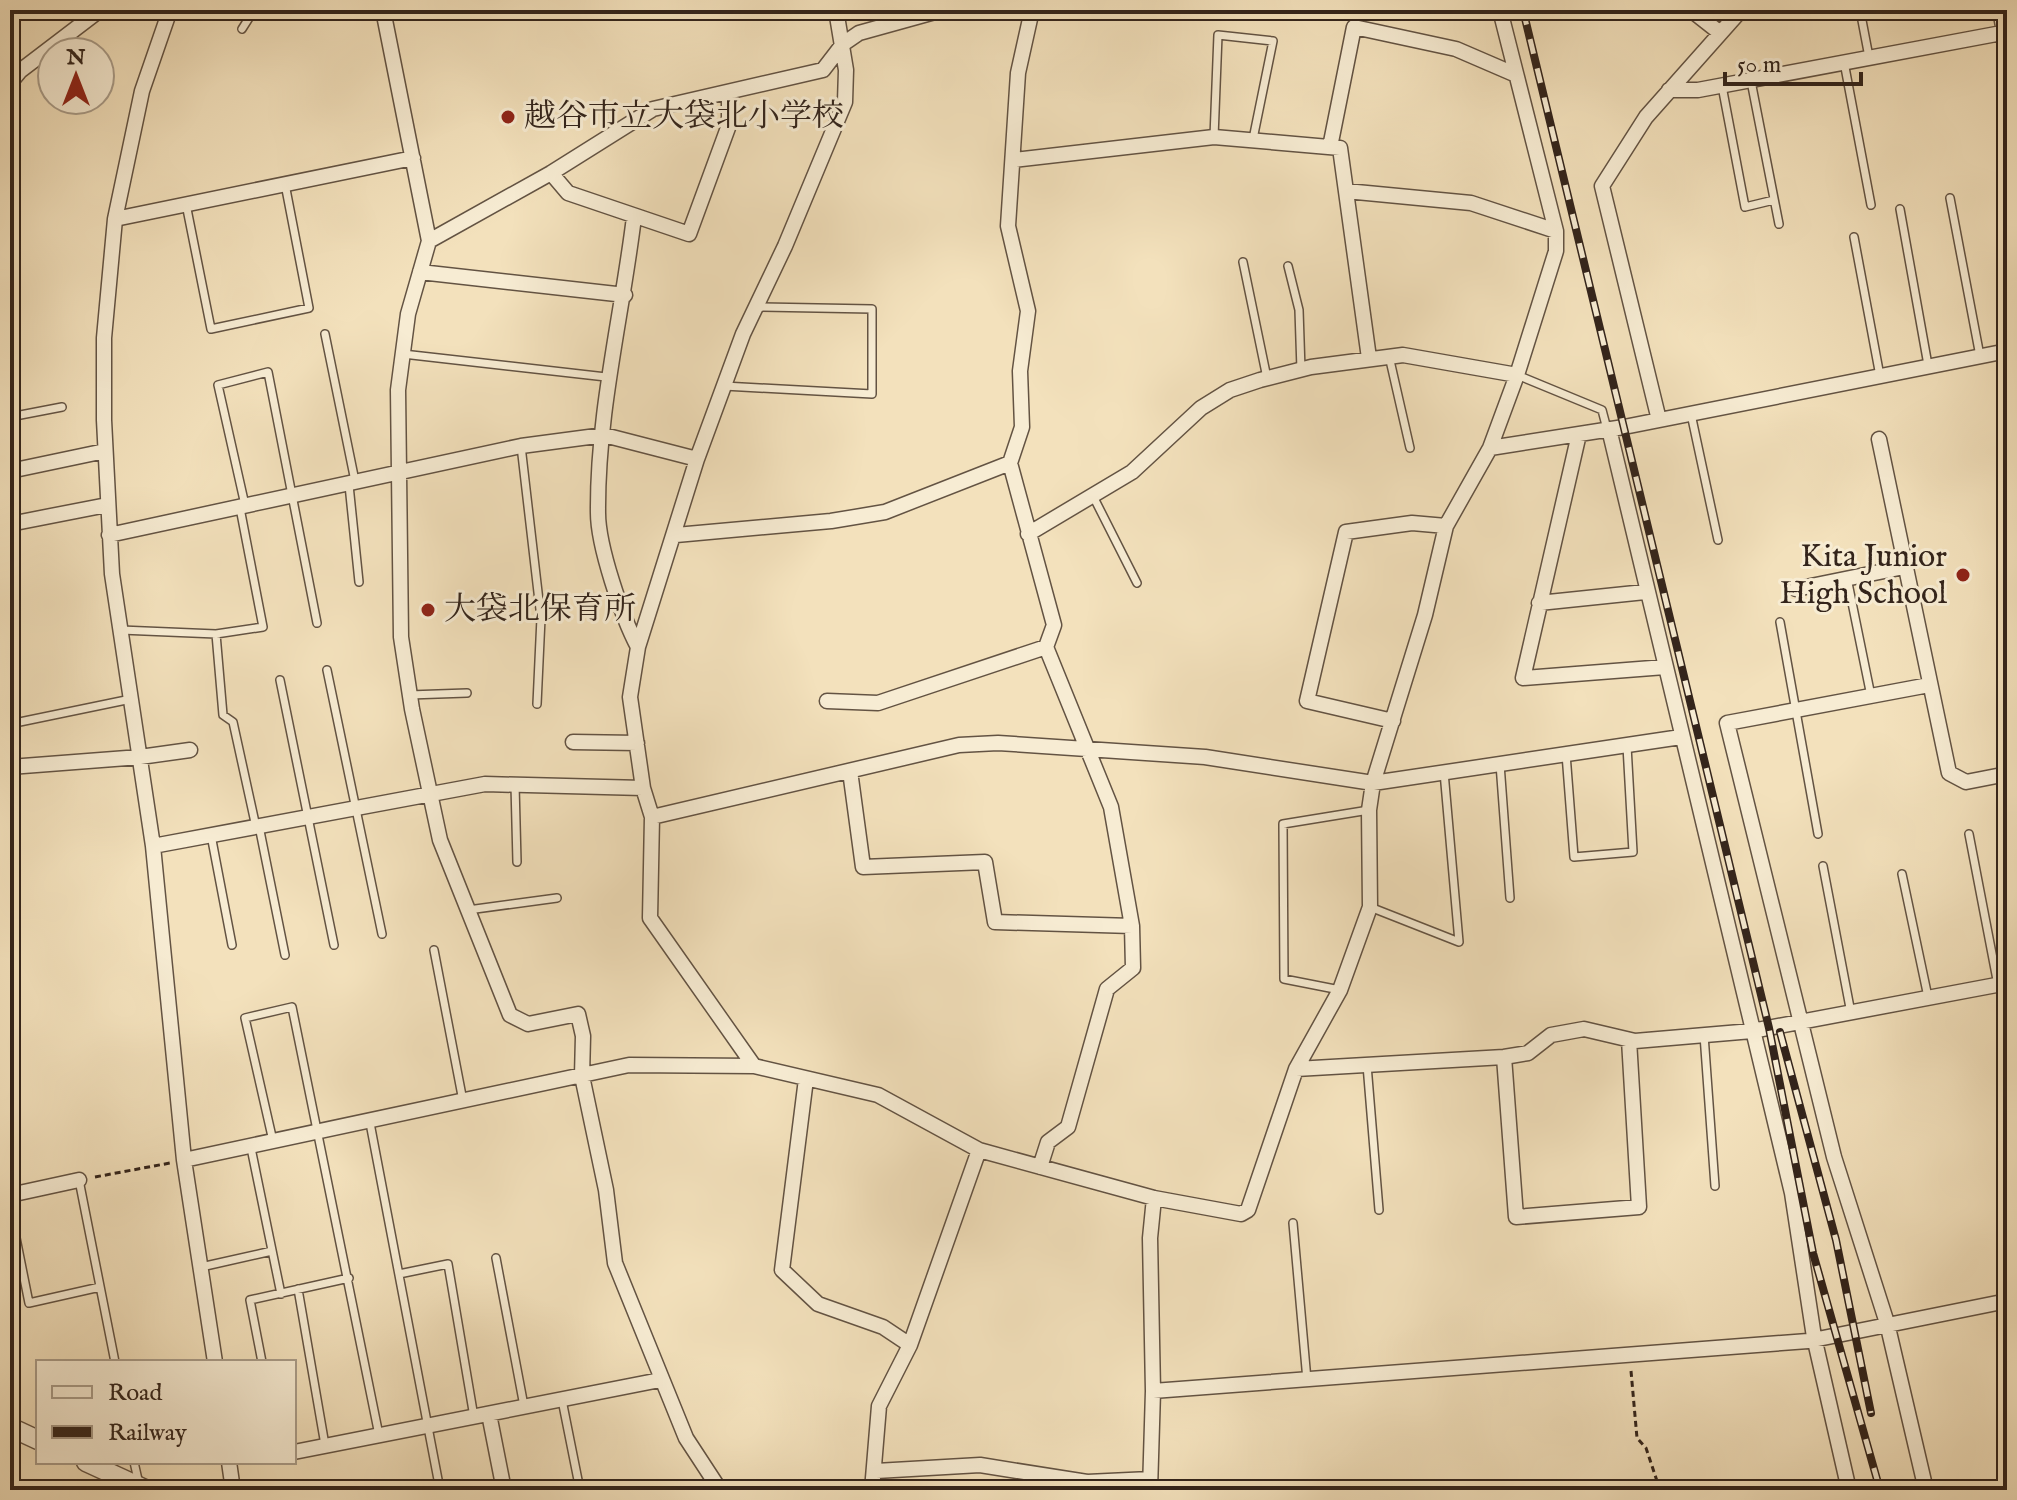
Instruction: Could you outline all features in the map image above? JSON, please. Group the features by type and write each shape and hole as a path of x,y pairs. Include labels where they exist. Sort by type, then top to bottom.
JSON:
{"street":[{"path":"10,83 20,71 100,10"},
{"path":"170,10 139,104 115,219 104,338 105,451 109,535 153,846 184,1160 215,1360"},
{"path":"383,10 429,241 401,354 398,390 401,637 429,795 440,840 510,1015 528,1024 578,1014 583,1036 582,1076 606,1190 615,1263 686,1438 720,1490"},
{"path":"754,1066 650,918 652,817 643,788 630,697 638,647 676,535 697,459 756,307 845,102 843,44 836,10"},
{"path":"429,241 551,173 653,109 823,70 843,44 859,33 942,10"},
{"path":"1032,10 1018,73 1008,226 1028,311 1020,371 1022,427 1010,463 1054,625 1046,647 1111,807 1132,926 1133,968 1107,989 1068,1127 1048,1142 1040,1167"},
{"path":"184,1160 464,1103 629,1065 754,1066 878,1095 979,1150 1154,1198 1241,1214 1248,1210 1296,1069 1340,990 1370,907 1369,810 1373,783 1425,615 1446,526 1490,448 1517,375 1556,251 1556,231 1500,10"},
{"path":"1691,10 1719,32"},
{"path":"1659,420 1602,186 1638,129 1741,10"},
{"path":"2000,10 2007,48"},
{"path":"1330,147 1354,27 1456,49 1514,74"},
{"path":"1669,90 1722,86 2006,32"},
{"path":"551,173 568,193 689,234 729,125 729,94"},
{"path":"1014,160 1214,137 1340,148 1369,358"},
{"path":"115,219 413,158"},
{"path":"1346,191 1471,203 1556,231"},
{"path":"634,217 625,295 606,377 598,516 622,617 638,647"},
{"path":"420,272 625,295"},
{"path":"1490,448 1691,414 2007,351"},
{"path":"1028,534 1132,472 1201,408 1230,390 1301,370 1403,355 1517,375"},
{"path":"1608,429 1792,1193 1814,1337 1849,1490"},
{"path":"1579,434 1523,678 1665,667"},
{"path":"109,535 521,446 604,435 697,459"},
{"path":"1879,439 1949,773 1966,782 2007,774"},
{"path":"10,471 105,451"},
{"path":"676,535 831,521 885,512 1010,463"},
{"path":"10,524 107,505"},
{"path":"1393,721 1307,701 1346,532 1412,523 1446,526"},
{"path":"1796,589 1904,567"},
{"path":"1539,603 1645,592"},
{"path":"827,701 878,703 1046,647"},
{"path":"1926,1490 1887,1323 1834,1157 1727,723 1929,685"},
{"path":"652,817 959,745 998,743 1205,757 1373,783 1681,737"},
{"path":"573,742 637,743"},
{"path":"10,767 190,750"},
{"path":"850,771 863,867 985,862 995,922 1132,926"},
{"path":"153,846 485,784 643,788"},
{"path":"1296,1069 1504,1057 1528,1053 1551,1035 1584,1029 1629,1040 1752,1031 2003,984"},
{"path":"1504,1057 1516,1217 1639,1207 1629,1040"},
{"path":"806,1079 782,1270 818,1304 883,1327 910,1345"},
{"path":"872,1490 876,1471 879,1406 910,1345 979,1150"},
{"path":"10,1195 79,1180"},
{"path":"876,1471 980,1465 1087,1482 1150,1485 1153,1391 1150,1238 1154,1198"},
{"path":"1153,1391 1808,1341 1814,1337 2007,1301"},
{"path":"296,1452 660,1380"},
{"path":"481,1416 504,1490"},
{"path":"10,1427 36,1439"},
{"path":"90,1464 143,1488"},
{"path":"229,1464 233,1490"}],"lane":[{"path":"242,29 254,10"},
{"path":"1860,10 1869,57"},
{"path":"1214,137 1218,35 1273,41 1253,139"},
{"path":"1844,62 1871,205"},
{"path":"1751,80 1779,224"},
{"path":"1722,86 1745,207 1774,200"},
{"path":"186,204 211,329 309,308 285,184"},
{"path":"1950,198 1980,356"},
{"path":"1900,209 1928,365"},
{"path":"1854,237 1880,376"},
{"path":"1243,262 1267,378"},
{"path":"1288,266 1299,310 1301,370"},
{"path":"724,386 872,394 872,309 756,307"},
{"path":"325,334 352,484 359,582"},
{"path":"401,354 606,377"},
{"path":"1389,356 1410,448"},
{"path":"121,630 216,634 263,627 218,385 268,372 317,623"},
{"path":"1517,375 1602,410 1608,429"},
{"path":"10,417 62,407"},
{"path":"1691,414 1718,540"},
{"path":"521,446 541,618 537,704"},
{"path":"1093,496 1137,583"},
{"path":"1847,578 1871,696"},
{"path":"1780,622 1818,834"},
{"path":"216,634 223,715 233,722 285,955"},
{"path":"327,670 382,934"},
{"path":"280,680 334,945"},
{"path":"409,695 467,693"},
{"path":"10,724 131,699"},
{"path":"1566,754 1574,857 1633,852 1627,745"},
{"path":"1500,764 1510,898"},
{"path":"1370,907 1459,942 1444,772"},
{"path":"515,785 517,862"},
{"path":"1340,990 1284,979 1283,824 1369,810"},
{"path":"1969,834 2003,984"},
{"path":"211,835 232,945"},
{"path":"1823,866 1851,1013"},
{"path":"1902,874 1928,998"},
{"path":"468,910 557,898"},
{"path":"434,950 464,1103"},
{"path":"273,1143 245,1018 292,1007 379,1435"},
{"path":"1704,1035 1715,1186"},
{"path":"1367,1065 1379,1210"},
{"path":"370,1123 440,1490"},
{"path":"251,1148 281,1294"},
{"path":"79,1180 115,1360"},
{"path":"10,1208 29,1303 100,1287"},
{"path":"1293,1223 1307,1380"},
{"path":"201,1267 272,1251"},
{"path":"496,1258 525,1407"},
{"path":"399,1274 448,1264 481,1416"},
{"path":"262,1360 250,1300 349,1278"},
{"path":"298,1289 326,1446"},
{"path":"562,1400 580,1490"},
{"path":"135,1464 143,1488"}],"path":[{"path":"79,1180 184,1160"},
{"path":"1628,1356 1637,1438 1646,1448 1660,1490"}],"railway":[{"path":"1523,10 1769,1028 1813,1253 1880,1490"},
{"path":"1780,1032 1836,1240 1871,1413"}],"place":[{"name":"越谷市立大袋北小学校","path":"508,117"},
{"name":"Kita Junior High School","path":"1963,575"},
{"name":"大袋北保育所","path":"428,610"}]}
